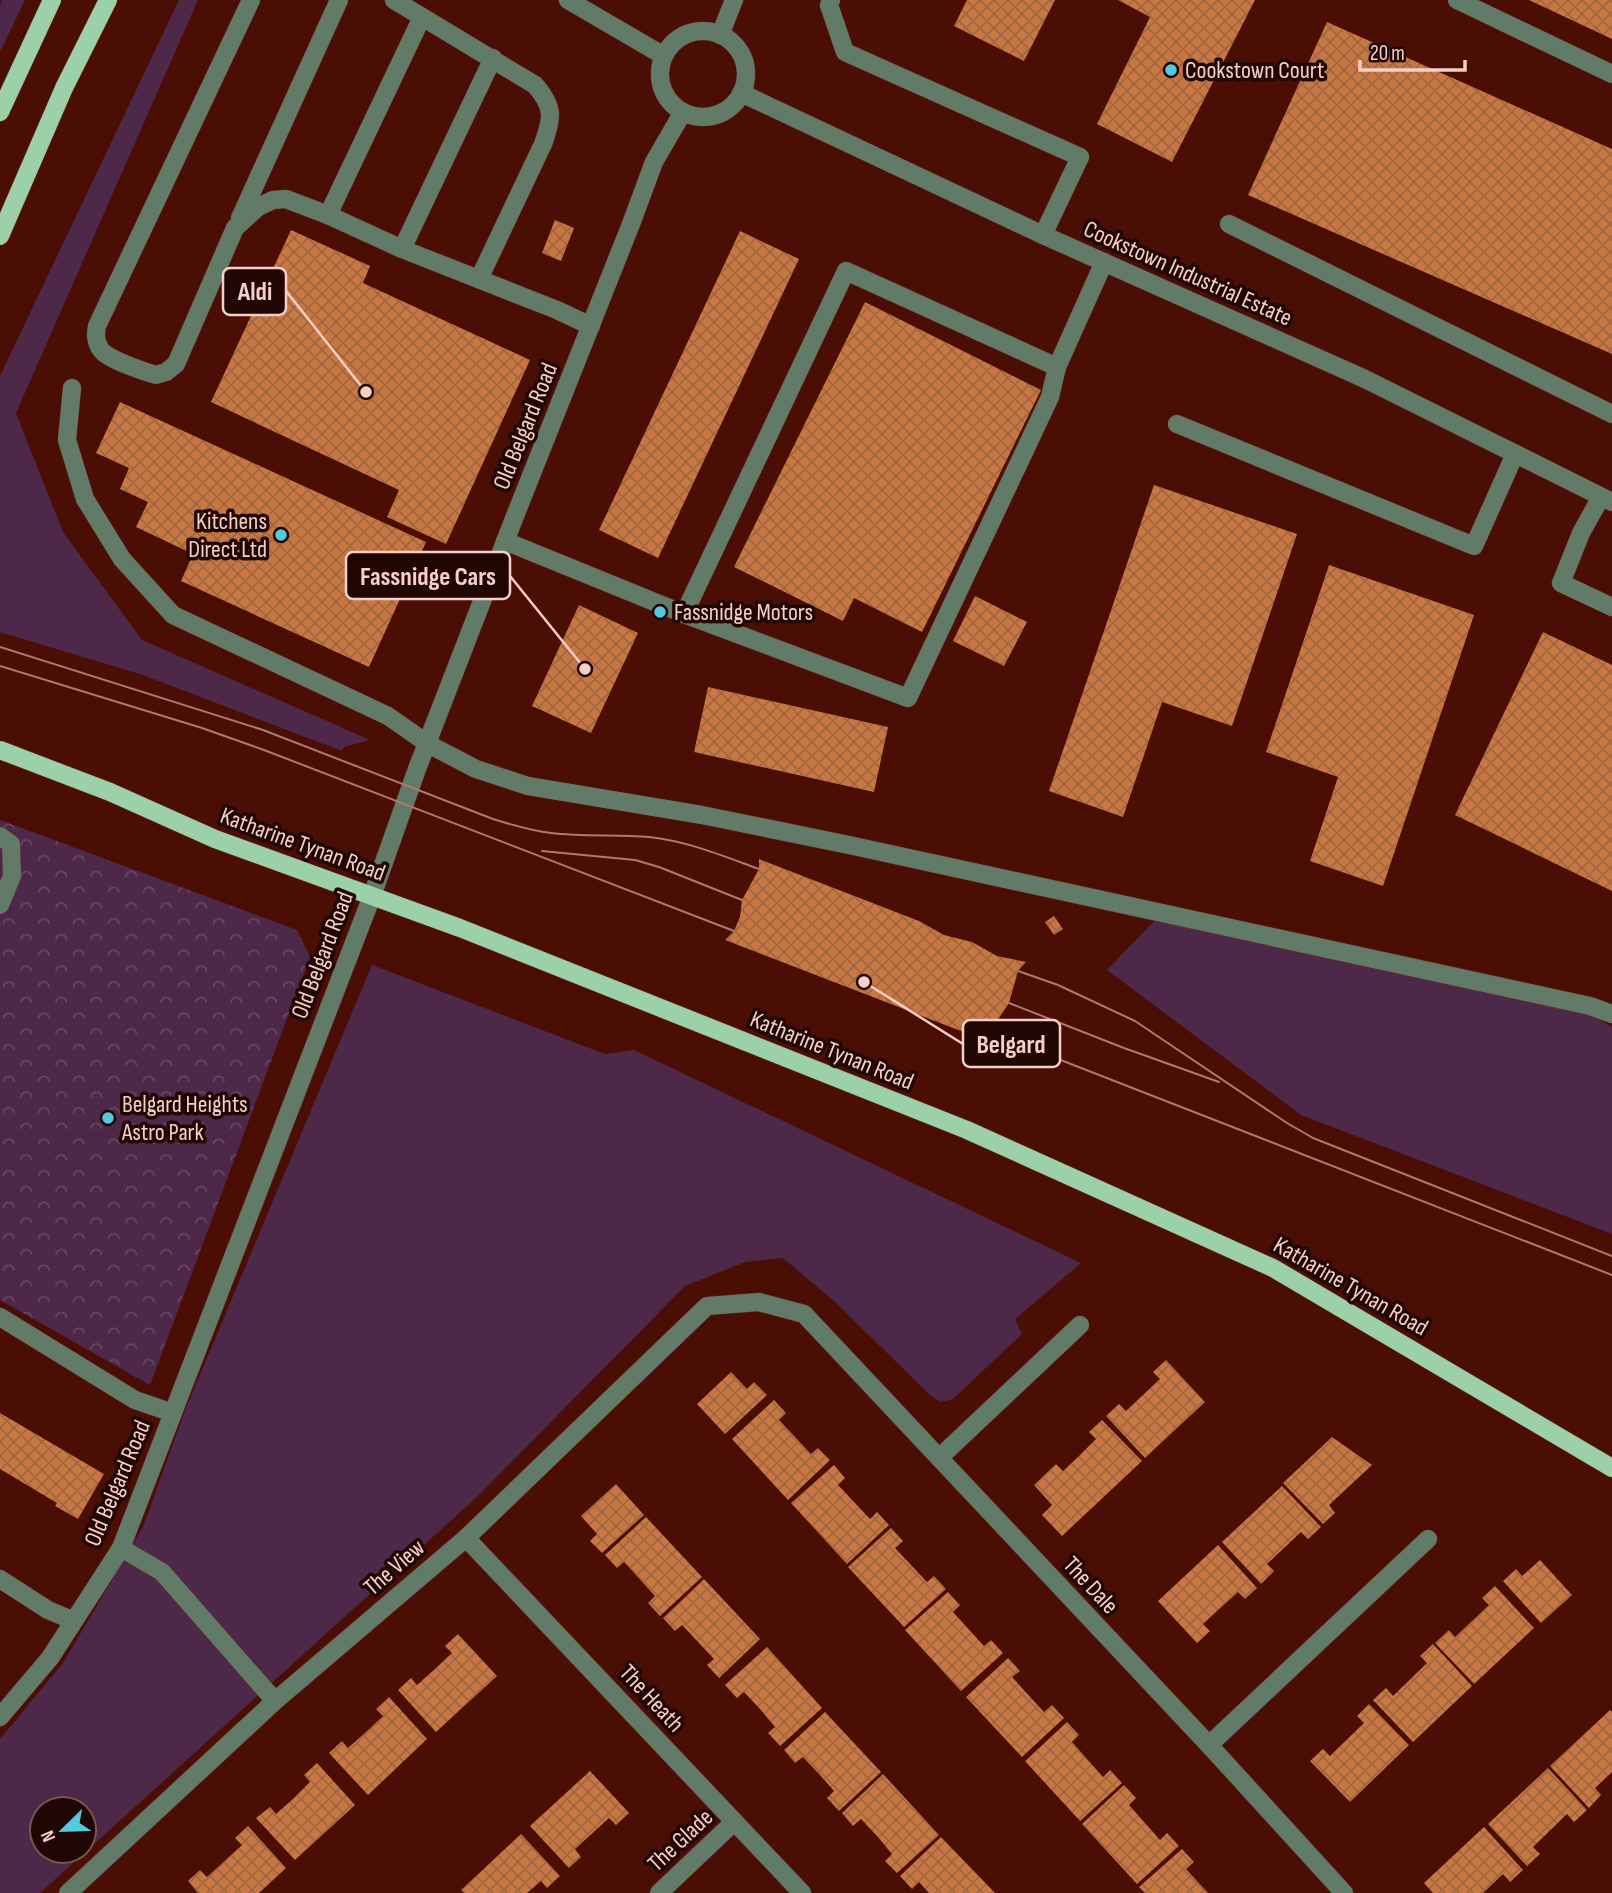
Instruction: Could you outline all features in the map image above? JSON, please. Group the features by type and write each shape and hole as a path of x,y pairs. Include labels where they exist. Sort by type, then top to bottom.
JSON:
{"main road":[{"path":"0,112 52,0"},
{"path":"0,236 64,88 108,0"},
{"name":"Katharine Tynan Road","path":"0,750 110,792 215,839 460,928 955,1125 1273,1268 1612,1468"}],"street":[{"path":"251,0 97,326 97,344 104,353 156,375 166,372 176,364 340,0"},
{"path":"394,0 535,85 546,97 551,111 550,125 543,144 479,279"},
{"path":"568,0 664,56"},
{"path":"720,35 734,0"},
{"path":"831,0 829,5 845,52 1080,157 1043,235"},
{"path":"1457,0 1612,74"},
{"path":"328,215 422,17"},
{"path":"707,32 720,35 740,53 746,80 734,104 723,113 696,117 683,113 672,105 664,94 660,82 660,68 664,56 671,45 682,37 707,32"},
{"path":"402,249 494,58"},
{"name":"Cookstown Industrial Estate","path":"741,93 1043,235 1366,379 1607,499"},
{"name":"Old Belgard Road","path":"0,1717 50,1658 121,1548 372,896 505,541 592,326 654,162 683,113"},
{"path":"235,228 258,208 273,200 286,199 592,326"},
{"path":"1229,224 1612,414"},
{"path":"505,541 684,614 908,698 1050,397 1057,367 1104,262"},
{"path":"684,614 846,271 1057,367"},
{"path":"72,388 67,440 85,499 122,559 173,615 388,716 428,744 475,769 528,786 702,815 849,845 1550,997 1612,1014"},
{"path":"1177,424 1474,545 1516,454"},
{"path":"1607,499 1581,533 1561,583 1612,607"},
{"path":"0,836 11,844 12,876 0,905"},
{"name":"The Dale","path":"759,1302 804,1314 1209,1745 1344,1893"},
{"name":"The View","path":"68,1893 275,1701 466,1538 707,1306 759,1302"},
{"path":"0,1317 135,1400 173,1413"},
{"path":"940,1457 1080,1325"},
{"name":"The Heath","path":"466,1538 802,1893"},
{"path":"1209,1745 1427,1539"},
{"path":"121,1548 162,1572 275,1701"},
{"path":"0,1579 48,1610 74,1621"},
{"name":"The Glade","path":"659,1893 734,1822"}],"green space":[{"path":"2,0 25,0 0,52 0,5"},
{"path":"179,0 198,0 16,413 63,532 142,640 370,740 344,747 342,751 140,674 0,632 0,376"},
{"name":"Belgard Heights Astro Park","path":"0,820 297,930 310,957 150,1385 0,1300"},
{"path":"1157,918 1587,1012 1612,1027 1612,1234 1301,1115 1107,970"},
{"path":"372,965 605,1054 634,1050 1081,1263 1015,1319 1022,1334 953,1399 941,1402 931,1396 834,1301 783,1258 745,1262 685,1286 478,1496 98,1840 98,1795 28,1795 28,1865 71,1865 40,1893 0,1893 0,1739 63,1663 143,1527 186,1408"}],"building":[{"path":"967,0 1055,0 1024,61 954,26"},
{"name":"Cookstown Court","path":"1118,0 1255,0 1172,162 1097,124 1150,17"},
{"path":"1529,0 1612,0 1612,39"},
{"path":"1327,22 1612,149 1612,354 1248,195"},
{"path":"555,220 574,228 561,261 542,253"},
{"path":"291,230 370,266 363,283 530,360 446,544 387,517 399,490 211,402"},
{"path":"740,231 799,259 658,558 599,530"},
{"path":"865,302 1041,390 922,632 854,598 843,621 734,567"},
{"name":"Kitchens Direct Ltd","path":"120,402 426,542 369,667 181,581 193,554 136,527 148,502 120,489 129,468 96,453"},
{"path":"1154,485 1297,534 1232,726 1162,702 1123,817 1049,791"},
{"path":"1329,565 1474,615 1383,886 1310,861 1338,777 1266,752"},
{"path":"975,596 1027,622 1004,666 953,641"},
{"path":"579,605 638,633 591,733 532,706"},
{"path":"1543,632 1612,665 1612,891 1455,815"},
{"path":"708,687 888,727 874,792 694,752"},
{"path":"759,859 919,921 944,935 972,942 997,956 1026,962 1018,971 1009,1003 999,1018 992,1043 725,940 734,931 740,917 742,900 759,869"},
{"path":"1054,916 1063,929 1054,935 1045,922"},
{"path":"1166,1360 1205,1402 1145,1458 1106,1416 1119,1404 1126,1411 1160,1379 1153,1372"},
{"path":"731,1372 747,1389 754,1382 767,1395 725,1434 697,1404"},
{"path":"774,1400 786,1413 779,1420 811,1454 818,1448 830,1460 788,1500 732,1439"},
{"path":"0,1413 104,1474 78,1519 55,1506 57,1503 0,1469"},
{"path":"1102,1420 1142,1461 1062,1536 1042,1515 1052,1505 1034,1485 1056,1464 1063,1471 1079,1456 1096,1439 1089,1432"},
{"path":"1332,1437 1372,1465 1329,1505 1335,1513 1323,1524 1283,1483"},
{"path":"834,1465 845,1478 838,1485 870,1519 877,1512 889,1525 847,1564 791,1503"},
{"path":"616,1484 644,1515 602,1553 590,1541 597,1534 581,1516"},
{"path":"1282,1486 1321,1527 1308,1539 1301,1532 1267,1564 1274,1571 1261,1584 1222,1542"},
{"path":"646,1517 702,1577 660,1616 648,1603 655,1596 624,1562 617,1568 605,1555"},
{"path":"891,1528 903,1541 895,1548 927,1582 934,1576 946,1589 904,1627 848,1567"},
{"path":"1218,1545 1257,1588 1245,1599 1238,1592 1203,1624 1210,1631 1197,1643 1158,1601"},
{"path":"1540,1560 1572,1595 1541,1623 1503,1581 1516,1569 1522,1576"},
{"path":"704,1579 760,1639 719,1678 707,1665 714,1659 682,1625 675,1631 663,1618"},
{"path":"1495,1586 1534,1628 1474,1684 1435,1643 1449,1630 1455,1637 1489,1605 1482,1598"},
{"path":"948,1592 960,1605 953,1612 984,1646 991,1640 1003,1653 961,1691 905,1630"},
{"path":"458,1634 497,1676 436,1732 398,1690 411,1678 417,1685 435,1669 452,1653 445,1646"},
{"path":"1433,1644 1472,1686 1413,1742 1373,1700 1386,1688 1393,1696 1427,1663 1420,1656"},
{"path":"767,1647 822,1708 780,1746 768,1733 775,1727 760,1709 744,1692 737,1698 725,1685"},
{"path":"1008,1658 1020,1671 1012,1677 1044,1712 1052,1705 1064,1718 1022,1757 966,1697"},
{"path":"389,1697 427,1739 368,1795 329,1753 342,1741 348,1748 366,1732 383,1716 376,1709"},
{"path":"1369,1704 1409,1745 1350,1802 1310,1761 1323,1749 1330,1756 1364,1723 1357,1716"},
{"path":"1610,1710 1612,1772 1595,1788 1601,1795 1589,1808 1550,1766"},
{"path":"825,1712 881,1772 839,1811 827,1798 834,1791 819,1774 803,1757 795,1763 784,1750"},
{"path":"1067,1722 1079,1735 1072,1742 1103,1777 1110,1770 1122,1783 1080,1821 1025,1761"},
{"path":"317,1763 355,1805 295,1860 256,1818 270,1807 276,1814 294,1798 310,1782 304,1775"},
{"path":"1548,1768 1587,1810 1574,1822 1567,1814 1533,1847 1540,1854 1527,1866 1488,1824"},
{"path":"590,1771 629,1813 616,1825 609,1818 575,1849 581,1857 569,1868 530,1826"},
{"path":"883,1774 939,1835 897,1873 885,1861 892,1854 877,1836 861,1819 853,1826 842,1813"},
{"path":"1124,1785 1136,1798 1129,1805 1160,1840 1167,1833 1179,1846 1137,1884 1082,1824"},
{"path":"248,1826 286,1868 259,1893 198,1893 188,1881 200,1870 207,1877 242,1845 235,1838"},
{"path":"1484,1827 1523,1870 1510,1882 1503,1874 1483,1893 1433,1893 1424,1883"},
{"path":"521,1834 560,1876 547,1888 541,1881 527,1893 464,1893 461,1890"},
{"path":"941,1837 995,1893 929,1893 919,1882 912,1889 900,1876"},
{"path":"1182,1849 1194,1862 1186,1869 1208,1893 1145,1893 1139,1887"}],"tram line":[{"path":"0,647 263,730 514,826 563,834 663,839 759,869"},
{"path":"0,666 202,728 264,750 734,931"},
{"path":"542,851 635,860 742,900"},
{"path":"1018,971 1058,985 1135,1021 1313,1138 1612,1256"},
{"path":"1009,1003 1219,1082"},
{"path":"994,1034 1612,1275"}],"place":[{"name":"Cookstown Court","path":"1171,70"},
{"name":"Aldi","path":"366,392"},
{"name":"Kitchens Direct Ltd","path":"281,535"},
{"name":"Fassnidge Motors","path":"660,612"},
{"name":"Fassnidge Cars","path":"585,669"},
{"name":"Belgard","path":"864,982"},
{"name":"Belgard Heights Astro Park","path":"108,1118"}]}
